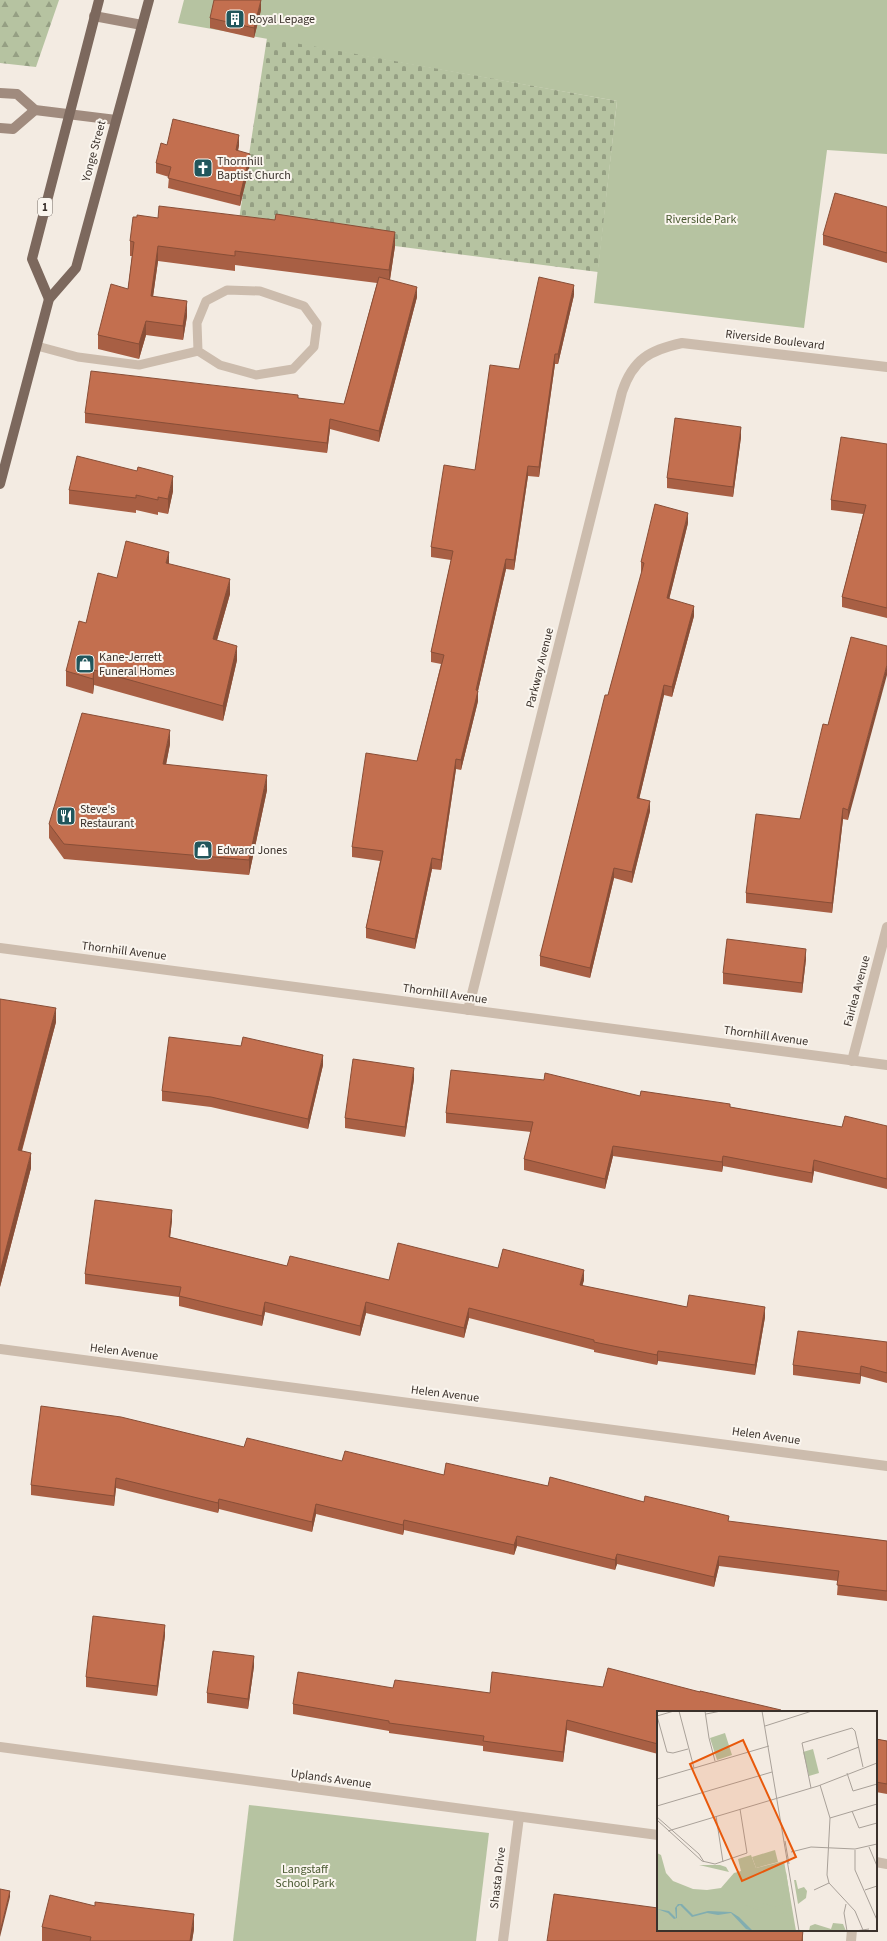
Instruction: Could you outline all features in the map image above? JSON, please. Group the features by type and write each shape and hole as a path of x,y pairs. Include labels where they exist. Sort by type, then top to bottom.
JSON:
{"main road":[{"name":"1","path":"49,300 32,259 99,0"},
{"name":"Yonge Street","path":"0,484 49,300 76,268 149,0"}],"street":[{"path":"94,16 142,25"},
{"path":"0,93 17,94 35,110 116,120"},
{"path":"0,128 13,129 35,110"},
{"name":"Riverside Boulevard","path":"661,348 682,343 887,367"},
{"name":"Parkway Avenue","path":"468,1010 622,392 626,379 633,368 650,353 661,348"},
{"name":"Fairlea Avenue","path":"852,1061 887,927"},
{"name":"Thornhill Avenue","path":"0,948 887,1065"},
{"name":"Helen Avenue","path":"0,1349 887,1466"},
{"name":"Uplands Avenue","path":"0,1747 519,1818 657,1835"},
{"name":"Shasta Drive","path":"503,1941 519,1818"},
{"path":"877,1862 887,1864"},
{"path":"851,1941 852,1931"}],"lane":[{"path":"37,346 78,357 139,365 198,351 220,365 256,375 293,369 314,347 317,324 304,306 260,292 227,290 206,301 197,323 198,351"}],"green space":[{"path":"0,0 59,0 36,67 0,63"},
{"name":"Riverside Park","path":"184,0 887,0 887,154 827,150 804,328 594,303 617,101 178,23"},
{"path":"267,38 617,101 598,272 238,226"},
{"name":"Langstaff School Park","path":"249,1805 489,1833 476,1941 233,1941"}],"building":[{"name":"Royal Lepage","path":"214,0 261,0 254,28 210,18"},
{"name":"Thornhill Baptist Church","path":"173,119 239,135 236,150 250,154 240,196 168,178 171,167 156,163 161,143 167,145"},
{"path":"835,193 887,207 887,253 823,235"},
{"path":"159,206 275,220 276,214 395,232 389,270 235,251 235,256 158,246 151,296 187,301 183,326 146,321 139,344 98,335 111,284 128,289 134,242 130,241 133,217 137,217 137,215 158,218"},
{"path":"379,277 417,287 379,431 330,419 327,443 85,413 91,371 298,395 298,398 344,404"},
{"path":"539,277 574,285 558,354 555,354 539,467 528,466 514,560 506,559 476,690 478,691 461,760 456,759 441,860 432,858 415,939 366,928 383,851 352,847 366,753 417,761 444,655 431,652 453,551 431,547 444,465 475,470 490,365 519,369"},
{"path":"675,418 741,427 733,487 667,478"},
{"path":"841,437 887,444 887,608 842,597 866,505 831,500"},
{"path":"77,456 137,471 138,467 173,476 168,499 158,497 158,500 136,495 136,498 69,490"},
{"path":"655,504 688,513 667,598 694,606 672,687 664,685 637,798 650,801 632,872 614,868 590,968 540,956 605,695 608,695 644,563 641,562"},
{"path":"126,541 169,552 166,563 230,579 213,639 237,646 223,706 94,670 93,679 66,671 79,621 86,623 98,573 117,578"},
{"path":"851,637 887,646 887,665 848,810 843,808 832,903 746,893 756,814 800,819 823,724 828,725"},
{"path":"82,713 170,730 163,764 267,775 249,860 64,844 49,824"},
{"path":"727,939 806,949 802,983 723,973"},
{"path":"0,999 56,1008 18,1150 31,1153 0,1272"},
{"path":"169,1037 241,1046 243,1037 323,1055 308,1119 211,1097 162,1091"},
{"path":"353,1059 414,1068 405,1127 345,1118"},
{"path":"451,1070 544,1080 545,1073 640,1096 641,1091 730,1104 730,1107 842,1127 845,1116 887,1126 887,1179 814,1160 812,1173 723,1156 722,1162 613,1146 605,1179 524,1159 533,1122 446,1113"},
{"path":"95,1200 172,1210 169,1237 287,1266 290,1256 389,1280 398,1243 498,1268 503,1249 584,1270 580,1285 687,1307 689,1295 765,1307 755,1365 658,1351 657,1355 594,1342 594,1340 469,1308 464,1328 366,1302 360,1326 265,1302 262,1316 179,1296 181,1287 85,1274"},
{"path":"798,1331 887,1342 887,1373 861,1366 860,1374 793,1365"},
{"path":"41,1406 121,1417 244,1447 247,1438 342,1461 345,1451 444,1475 446,1463 548,1486 550,1477 644,1502 645,1496 729,1516 728,1521 887,1541 887,1591 837,1585 839,1571 719,1556 714,1577 617,1554 615,1560 517,1536 514,1545 404,1520 403,1525 316,1504 312,1522 219,1499 218,1503 116,1478 114,1496 31,1485"},
{"path":"93,1616 165,1625 157,1686 86,1677"},
{"path":"213,1651 254,1656 248,1699 207,1693"},
{"path":"608,1668 700,1692 781,1710 657,1711 657,1744 567,1720 563,1752 483,1741 484,1736 389,1723 389,1721 293,1704 298,1672 393,1688 395,1680 490,1693 492,1672 603,1687"},
{"path":"877,1739 887,1741 887,1784 877,1782"},
{"path":"0,1889 10,1891 0,1932"},
{"path":"554,1894 657,1908 657,1931 803,1931 802,1941 547,1941"},
{"path":"50,1895 95,1906 95,1902 194,1914 190,1941 90,1941 91,1937 42,1927"}],"place":[{"name":"Royal Lepage","path":"235,19"},
{"name":"Thornhill Baptist Church","path":"203,168"},
{"name":"Kane-Jerrett Funeral Homes","path":"85,664"},
{"name":"Steve's Restaurant","path":"66,816"},
{"name":"Edward Jones","path":"203,850"}]}
